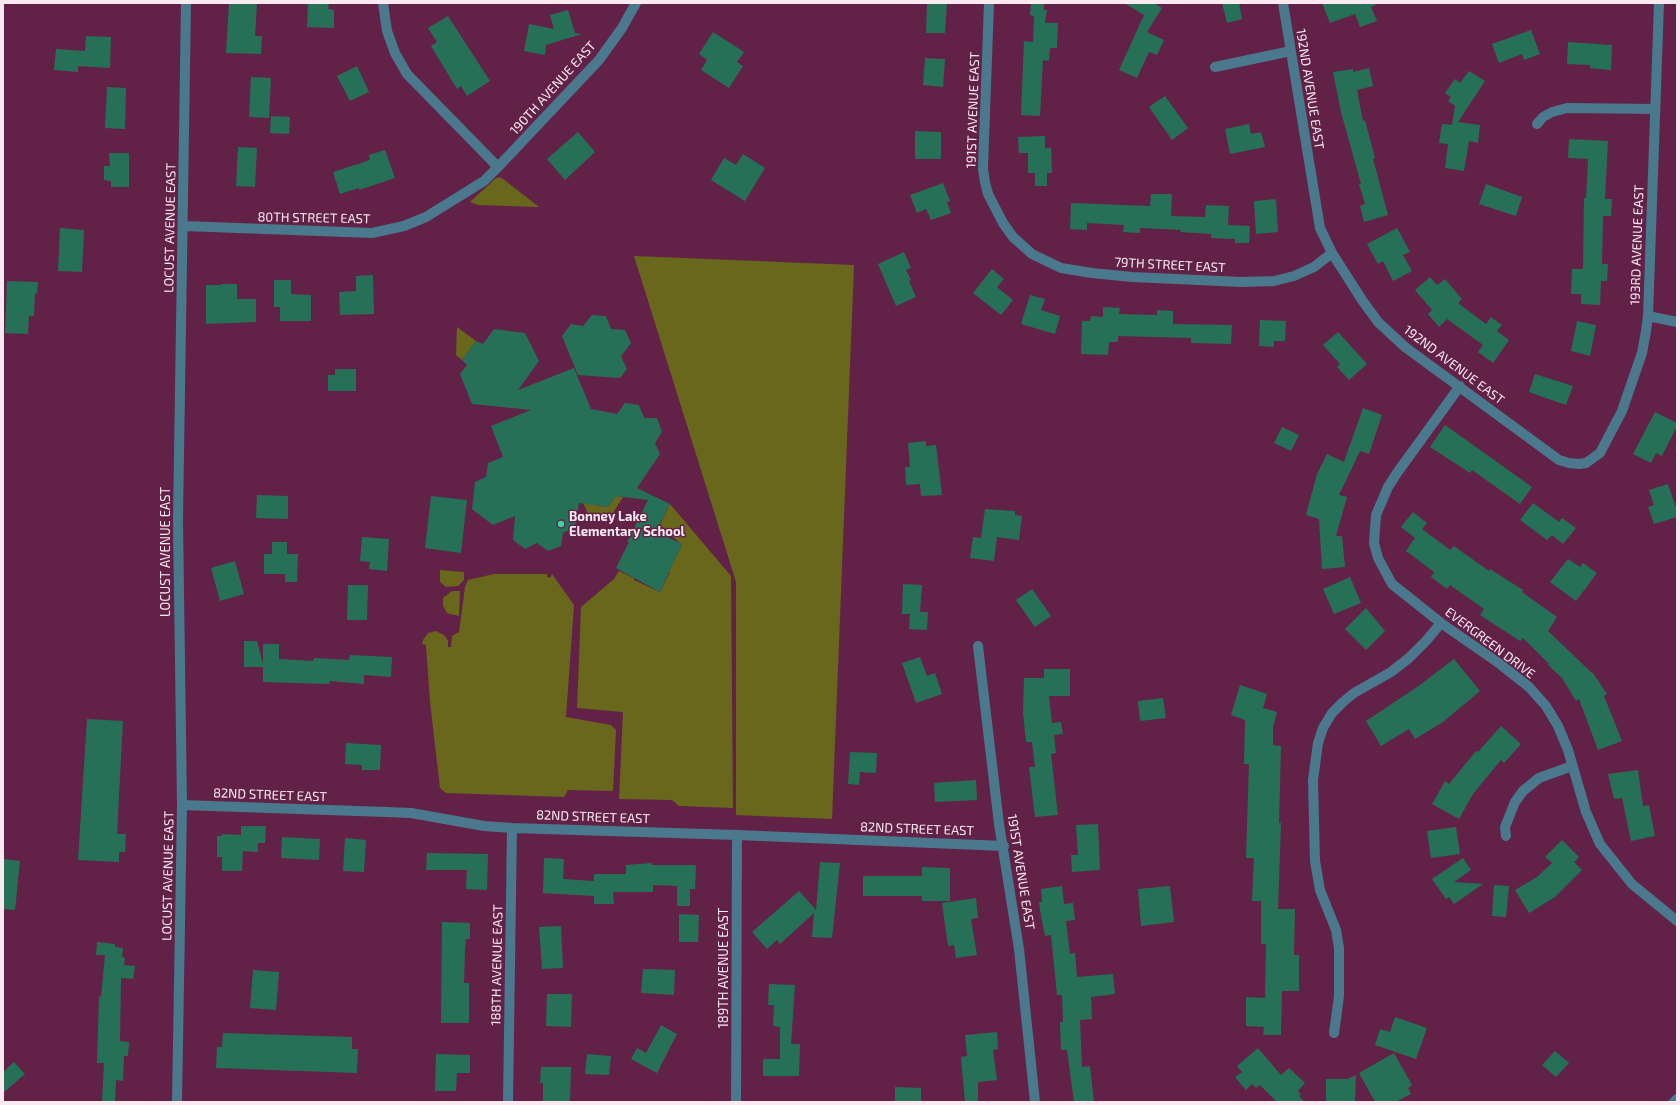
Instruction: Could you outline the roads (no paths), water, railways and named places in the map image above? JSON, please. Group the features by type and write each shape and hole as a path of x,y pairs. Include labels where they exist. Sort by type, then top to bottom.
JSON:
{"street":[{"name":"LOCUST AVENUE EAST","path":"177,1102 182,805 178,520 184,226 186,3"},
{"path":"383,3 387,31 395,53 408,74 498,167"},
{"name":"190TH AVENUE EAST","path":"498,167 599,60 622,28 636,3"},
{"name":"191ST AVENUE EAST","path":"989,3 983,169 988,194 996,212 1012,234"},
{"name":"192ND AVENUE EAST","path":"1283,3 1320,228 1332,253 1362,300 1378,322 1405,347 1559,460 1579,464"},
{"name":"193RD AVENUE EAST","path":"1579,464 1586,463 1600,452 1622,411 1642,354 1648,316 1659,3"},
{"path":"1215,67 1291,51"},
{"path":"1537,124 1543,117 1552,112 1567,108 1655,109"},
{"name":"80TH STREET EAST","path":"184,226 372,233 404,226 426,218 484,181 498,167"},
{"name":"79TH STREET EAST","path":"1012,234 1032,254 1061,268 1132,277 1242,282 1274,281 1294,276 1314,267 1332,253"},
{"path":"1648,316 1677,322"},
{"name":"EVERGREEN DRIVE","path":"1460,386 1388,487 1376,515 1374,543 1378,558 1392,584 1441,623 1500,664 1529,687 1546,706 1558,726 1586,812 1600,844 1632,884 1677,921"},
{"path":"1334,1033 1339,996 1339,948 1336,930 1320,890 1315,861 1313,780 1318,743 1329,718 1343,702 1354,693 1391,672 1426,642 1441,623"},
{"name":"191ST AVENUE EAST","path":"978,646 1000,824 1019,949 1035,1102"},
{"path":"1506,836 1505,827 1515,802 1523,791 1539,778 1572,766"},
{"name":"82ND STREET EAST","path":"182,805 411,813 484,826 512,828 737,835 1004,846"},
{"name":"188TH AVENUE EAST","path":"508,1102 512,828"},
{"name":"189TH AVENUE EAST","path":"736,1102 737,835"},
{"path":"1674,1102 1677,1099"}],"place":[{"name":"Bonney Lake Elementary School","path":"561,524"}]}
